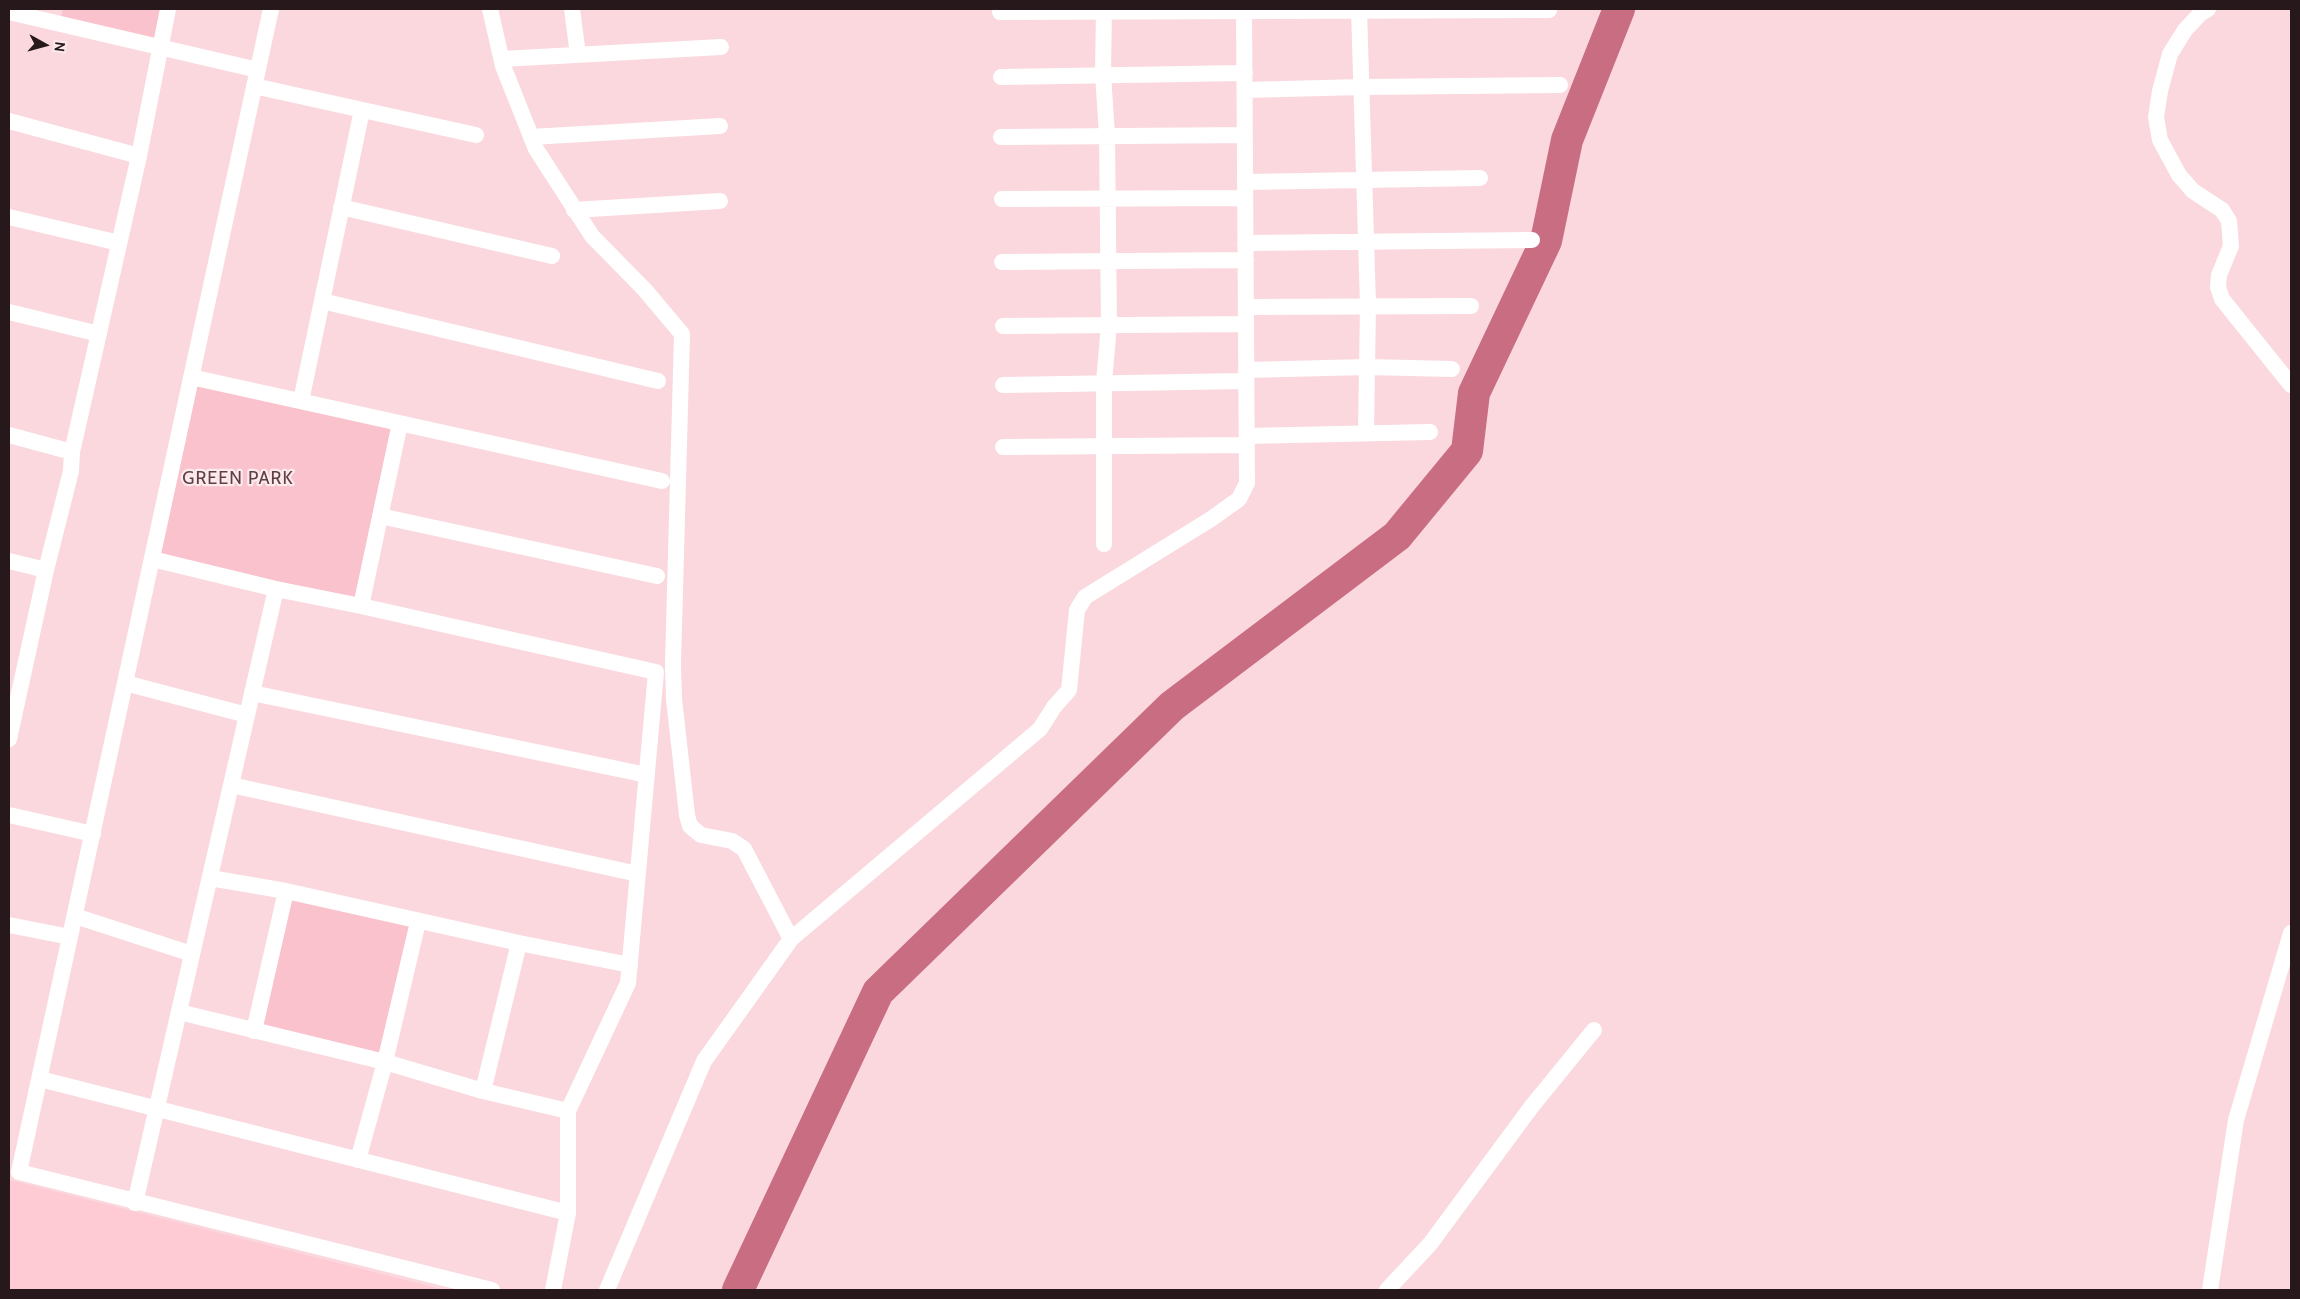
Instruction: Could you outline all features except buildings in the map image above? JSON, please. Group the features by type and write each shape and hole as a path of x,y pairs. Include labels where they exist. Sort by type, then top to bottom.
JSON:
{"street":[{"path":"9,739 13,695 71,471 72,452 139,156 168,9"},
{"path":"271,9 19,1172 135,1203 492,1290"},
{"path":"490,9 502,59 536,149 592,236 645,290 682,334 673,664 674,699 687,815 690,826 701,835 732,842 744,849 791,939"},
{"path":"572,9 578,55"},
{"path":"2208,9 2200,14 2185,30 2170,54 2160,91 2156,117 2160,140 2179,176 2193,191 2222,210 2229,220 2232,246 2219,275 2218,287 2222,299 2291,385"},
{"path":"1000,12 1104,10 1549,10"},
{"path":"1104,10 1103,74 1107,135 1109,325 1104,382 1104,544"},
{"path":"607,1290 704,1061 791,939 1040,729 1054,707 1069,690 1077,610 1085,597 1211,519 1239,499 1247,483 1244,10"},
{"path":"1359,11 1368,305 1366,433"},
{"path":"9,12 258,70"},
{"path":"502,59 721,47"},
{"path":"1001,77 1245,73"},
{"path":"1245,90 1560,85"},
{"path":"254,86 476,136"},
{"path":"301,401 362,110"},
{"path":"9,121 139,156"},
{"path":"531,138 720,126"},
{"path":"1001,136 1245,135"},
{"path":"1002,199 1107,198 1245,190 1365,180 1480,178"},
{"path":"574,210 720,201"},
{"path":"341,207 552,256"},
{"path":"9,217 119,243"},
{"path":"1245,243 1532,240"},
{"path":"1002,262 1246,260"},
{"path":"322,301 658,381"},
{"path":"1246,307 1471,306"},
{"path":"9,312 99,334"},
{"path":"1003,326 1246,324"},
{"path":"1003,384 1104,382 1367,367 1452,369"},
{"path":"192,377 662,481"},
{"path":"361,606 400,423"},
{"path":"1003,448 1104,446 1366,433 1430,432"},
{"path":"9,435 72,452"},
{"path":"380,516 657,576"},
{"path":"152,559 276,589 361,606 656,672 628,983 568,1111 568,1214 553,1290"},
{"path":"9,561 46,570"},
{"path":"135,1203 276,589"},
{"path":"125,683 247,716"},
{"path":"252,693 647,775"},
{"path":"231,785 638,874"},
{"path":"9,815 93,834"},
{"path":"210,878 286,891 519,944 630,965"},
{"path":"254,1031 286,891"},
{"path":"75,916 192,954"},
{"path":"358,1160 385,1062 418,922"},
{"path":"9,925 70,937"},
{"path":"2210,1290 2236,1120 2291,934"},
{"path":"484,1091 519,944"},
{"path":"179,1012 385,1062 484,1091 568,1111"},
{"path":"1388,1290 1430,1244 1532,1106 1594,1030"},
{"path":"40,1079 568,1214"}],"shaded area":[{"path":"63,9 168,9 161,47 60,23"},
{"path":"191,377 400,423 361,606 152,559"},
{"path":"286,891 418,922 385,1062 254,1031"},
{"path":"9,1180 18,1182 445,1290 9,1290"}],"waterway":[{"path":"738,1290 878,992 1172,706 1397,536 1467,451 1474,393 1546,241 1567,140 1619,9"}],"district":[{"name":"GREEN PARK","path":"238,479"}]}
